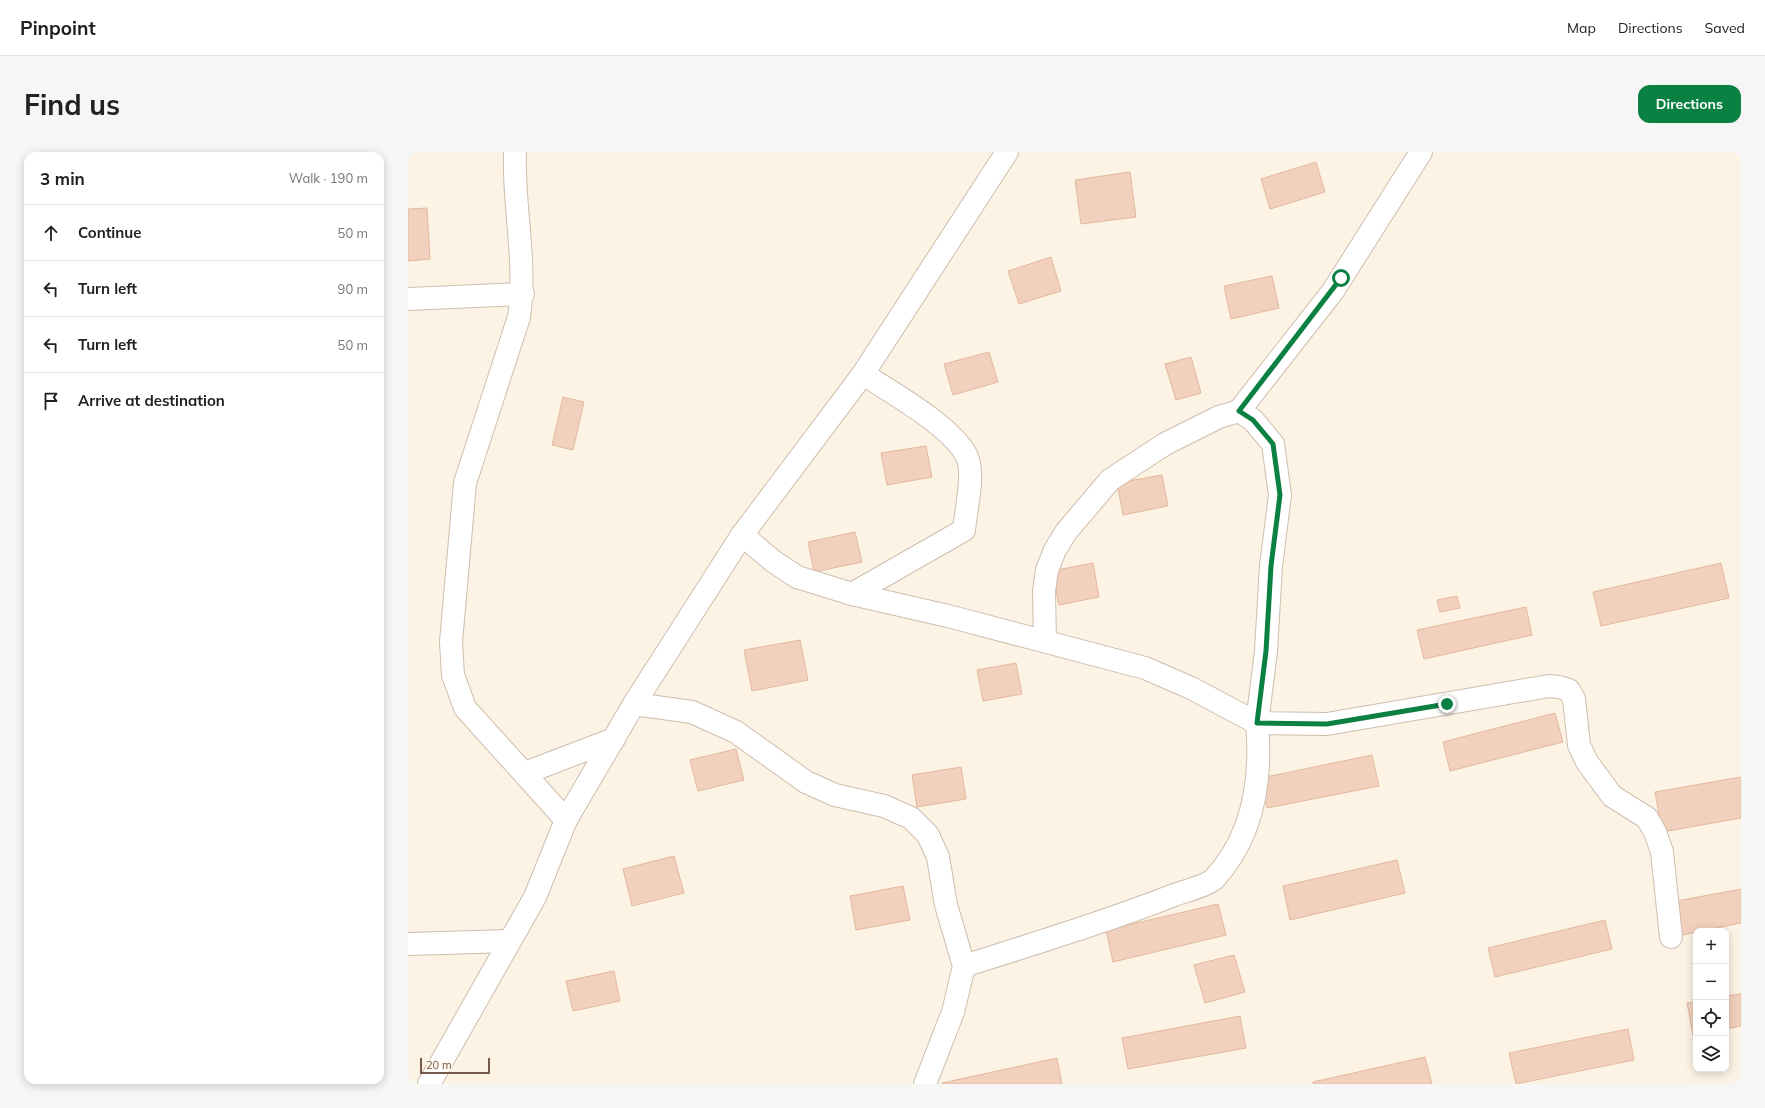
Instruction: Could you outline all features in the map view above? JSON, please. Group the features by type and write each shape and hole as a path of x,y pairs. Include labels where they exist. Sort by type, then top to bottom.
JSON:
{"lane":[{"path":"515,152 514,175 523,268 523,294 519,317 465,483 451,642 453,675 464,708 525,773 566,820"},
{"path":"429,1084 535,897 566,820 634,704 742,535 863,374 1007,152"},
{"path":"1045,641 1044,591 1047,570 1066,532 1110,480 1165,444 1219,417 1239,411 1333,291 1421,152"},
{"path":"408,299 523,294"},
{"path":"852,594 964,530 969,484 969,462 956,440 936,422 863,374"},
{"path":"964,966 1145,907 1213,880 1238,846 1250,815 1257,787 1260,754 1257,723 1266,651 1271,566 1280,495 1273,444 1253,420 1239,411"},
{"path":"742,535 773,561 797,577 852,594 948,616 1145,668 1191,688 1257,723 1327,724 1548,686 1560,687 1569,690 1574,700 1579,746 1587,762 1612,796 1647,818 1655,832 1662,852 1670,937"},
{"path":"634,704 692,712 736,732 806,782 835,795 884,806 911,818 928,835 938,857 946,905 964,966 953,1012 925,1084"},
{"path":"525,773 614,739"},
{"path":"408,944 510,941"}],"building":[{"path":"1316,162 1325,192 1270,209 1261,179"},
{"path":"1130,172 1136,217 1081,224 1075,180"},
{"path":"427,208 430,259 408,261 408,209"},
{"path":"1051,257 1061,291 1019,304 1008,271"},
{"path":"1272,276 1279,308 1231,319 1224,286"},
{"path":"989,352 998,382 953,395 944,364"},
{"path":"1191,357 1201,393 1176,400 1165,364"},
{"path":"563,397 584,402 573,450 552,445"},
{"path":"926,446 932,477 887,485 881,453"},
{"path":"1162,475 1168,506 1123,515 1117,483"},
{"path":"855,532 862,562 814,572 808,542"},
{"path":"1093,563 1099,597 1059,605 1052,571"},
{"path":"1721,563 1729,598 1601,626 1593,592"},
{"path":"1457,596 1460,608 1440,612 1437,600"},
{"path":"1526,607 1532,635 1424,659 1417,630"},
{"path":"800,640 808,680 752,691 744,650"},
{"path":"1016,663 1022,694 983,701 977,670"},
{"path":"1555,713 1563,742 1450,771 1443,742"},
{"path":"736,749 744,780 698,791 690,760"},
{"path":"1372,755 1379,786 1267,808 1261,778"},
{"path":"961,767 966,799 917,807 912,775"},
{"path":"1741,777 1741,818 1662,832 1655,792"},
{"path":"674,856 684,893 632,906 623,869"},
{"path":"1397,860 1405,893 1290,920 1283,886"},
{"path":"903,886 910,920 856,930 850,896"},
{"path":"1741,889 1741,923 1717,928 1693,928 1693,933 1678,936 1671,902"},
{"path":"1218,904 1226,935 1113,962 1106,930"},
{"path":"1605,920 1612,949 1495,977 1488,948"},
{"path":"1234,955 1245,992 1205,1003 1194,965"},
{"path":"614,971 620,1001 573,1011 566,981"},
{"path":"1741,994 1741,1026 1729,1028 1729,1000 1729,996"},
{"path":"1693,1002 1693,1035 1687,1003"},
{"path":"1240,1016 1246,1048 1128,1069 1122,1038"},
{"path":"1628,1029 1634,1060 1516,1084 1509,1053"},
{"path":"1425,1057 1432,1084 1313,1084 1313,1082"},
{"path":"1057,1058 1062,1084 942,1084 942,1083"}],"route":[{"path":"1341,278 1333,291 1239,411 1253,420 1273,444 1280,495 1271,566 1266,651 1257,723 1327,724 1447,704"}]}
